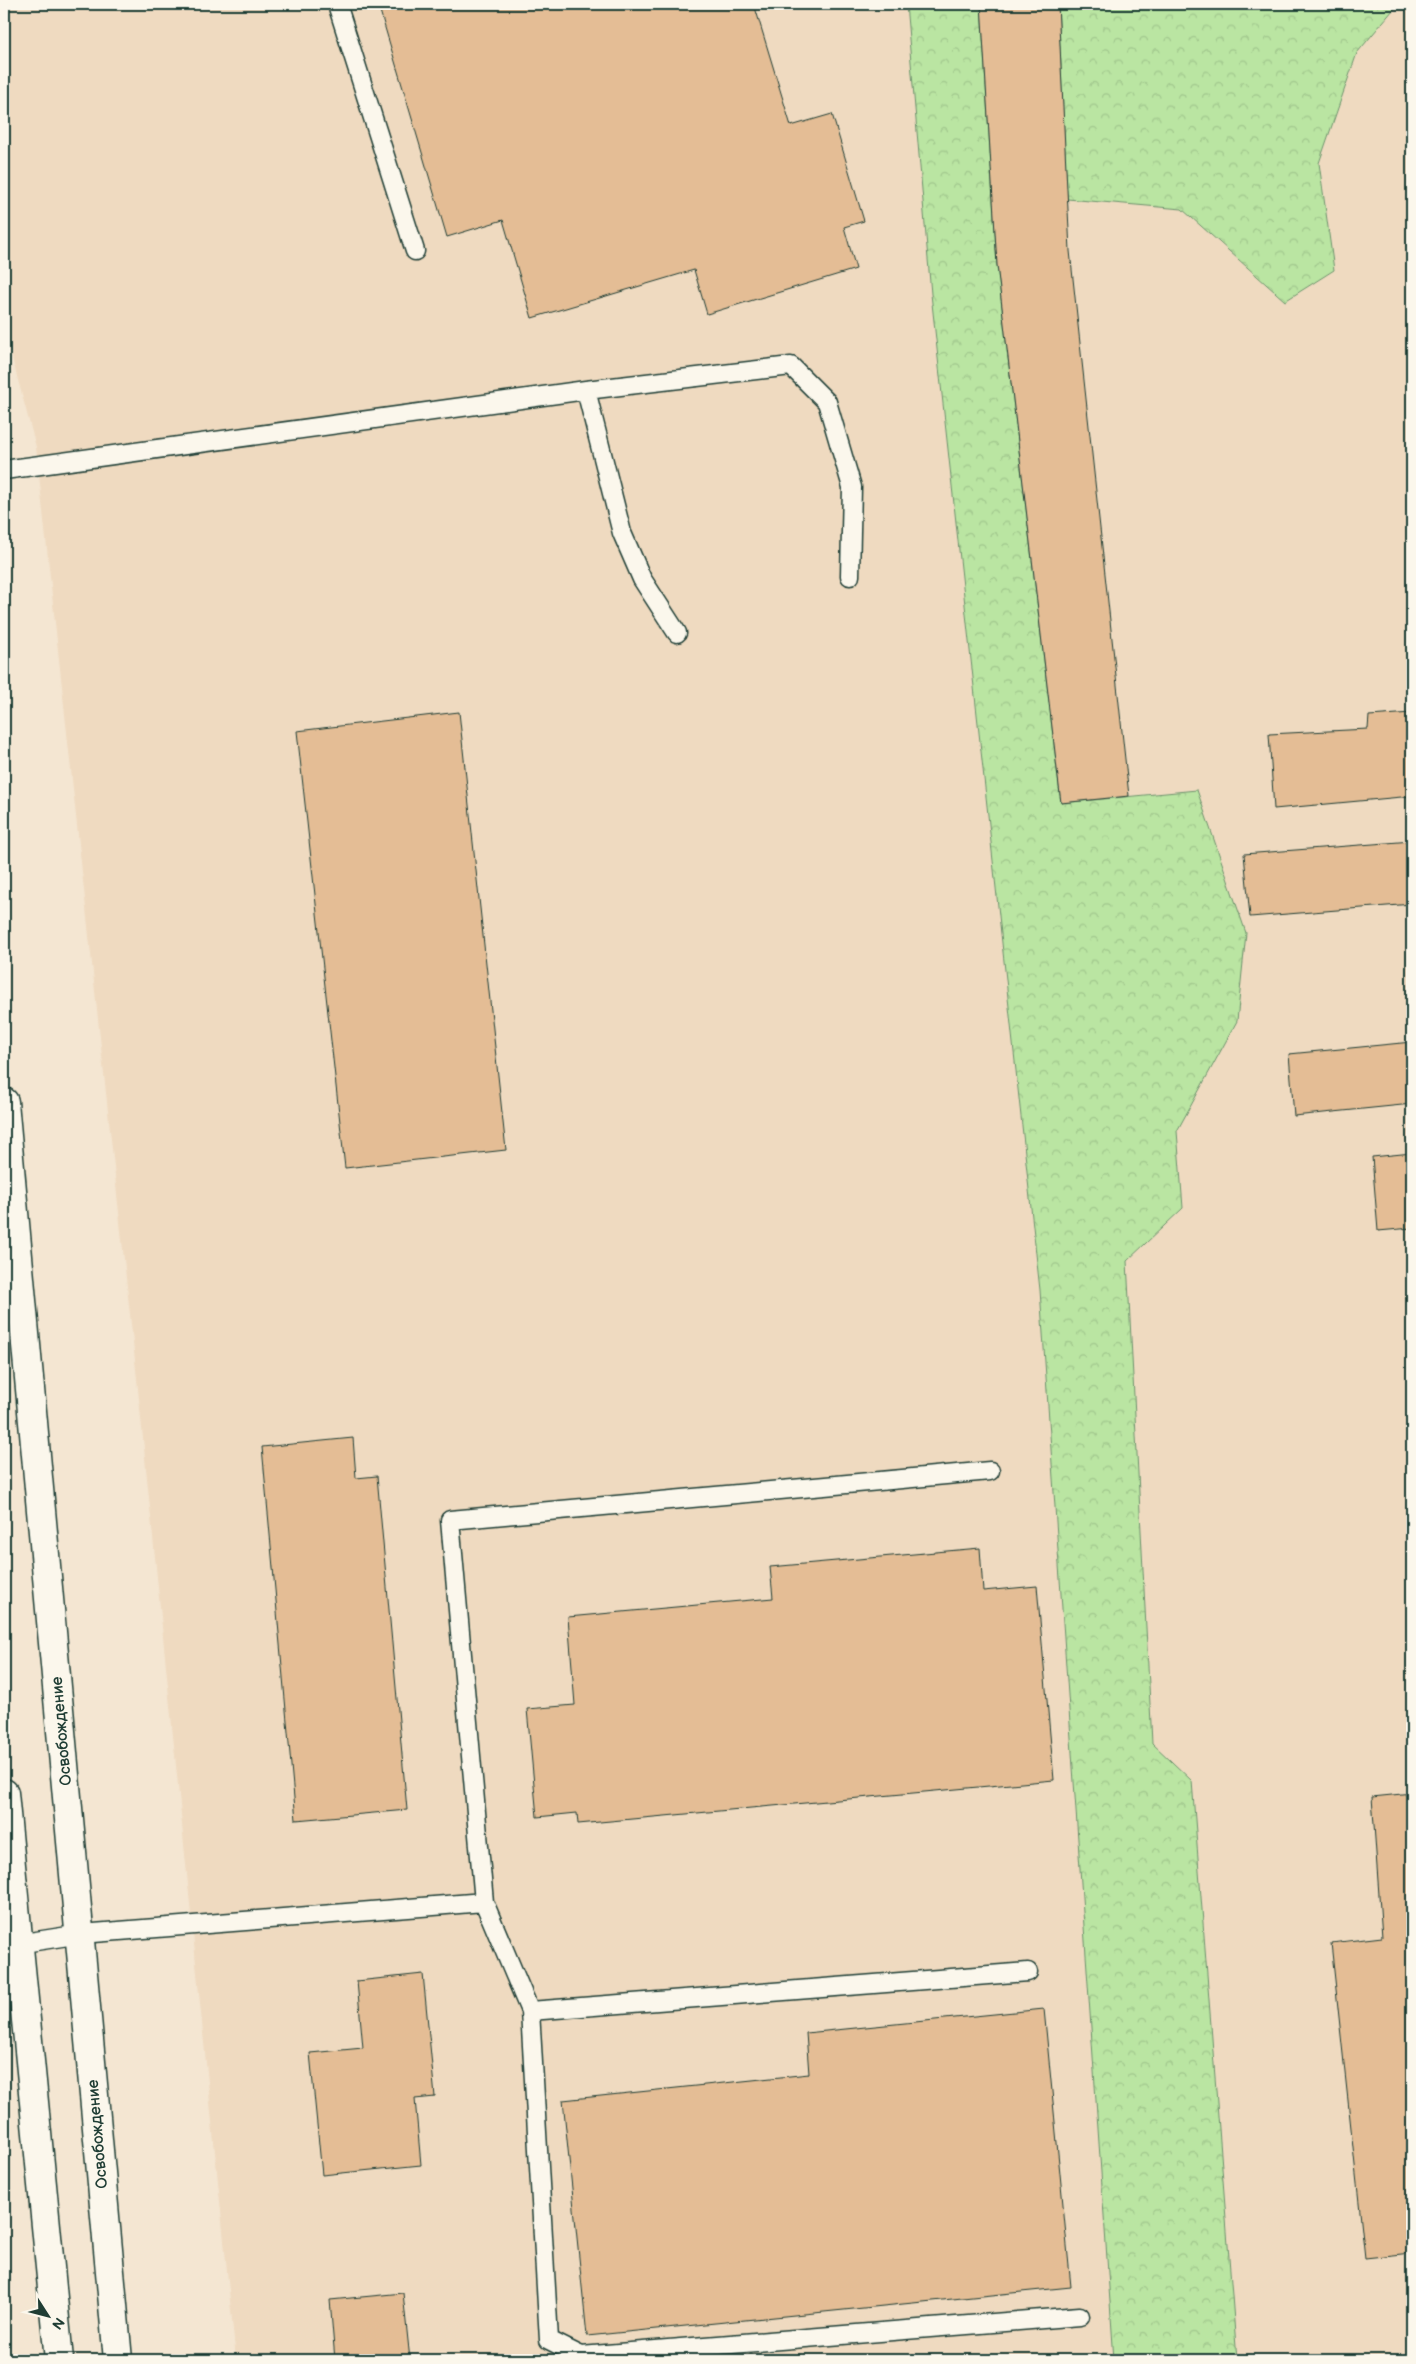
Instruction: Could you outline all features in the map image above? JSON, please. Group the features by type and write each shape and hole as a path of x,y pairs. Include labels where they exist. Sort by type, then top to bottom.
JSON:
{"street":[{"name":"Освобождение","path":"4,1102 118,2360"},
{"path":"4,1793 11,1944 59,2360"}],"lane":[{"path":"337,4 415,251"},
{"path":"4,470 586,390 791,366 827,402 852,487 850,576"},
{"path":"586,390 622,533 642,579 677,633"},
{"path":"990,1472 450,1520 484,1902 530,2011 549,2340 581,2356 1080,2316"},
{"path":"11,1944 80,1934 484,1902"},
{"path":"530,2011 1028,1972"}],"shaded area":[{"path":"4,4 906,4 931,294 1040,1290 1114,2360 236,2360 137,1379 36,447 4,328"},
{"path":"1398,4 1412,4 1412,2360 1237,2360 1192,1781 1152,1743 1127,1261 1183,1208 1177,1131 1237,1021 1197,790 1129,796 1070,251 1067,199 1182,209 1285,301 1334,270 1319,163 1357,53"}],"green space":[{"path":"906,4 981,4 997,265 1061,803 1197,790 1246,933 1237,1021 1177,1131 1183,1208 1127,1261 1152,1743 1192,1781 1237,2360 1114,2360 1040,1290 931,294"},
{"path":"1058,4 1398,4 1357,53 1319,163 1334,270 1285,301 1182,209 1067,199"}],"building":[{"path":"378,4 754,4 791,126 832,114 864,221 844,227 856,269 707,314 694,270 532,318 503,220 447,237"},
{"path":"981,4 1058,4 1070,251 1129,796 1061,803 997,265"},
{"path":"459,712 506,1150 345,1168 297,731"},
{"path":"1412,713 1412,796 1274,809 1269,734 1368,729 1369,716"},
{"path":"1412,841 1412,904 1250,917 1244,854"},
{"path":"1412,1042 1412,1104 1294,1116 1289,1054"},
{"path":"1412,1153 1412,1228 1378,1231 1372,1157"},
{"path":"353,1438 356,1478 377,1476 407,1810 296,1820 262,1447"},
{"path":"980,1548 983,1591 1037,1586 1054,1780 578,1824 577,1813 537,1817 527,1709 575,1705 568,1617 773,1598 770,1567"},
{"path":"1412,1793 1412,2253 1365,2258 1331,1943 1382,1937 1372,1797"},
{"path":"423,1974 435,2097 415,2099 421,2165 322,2175 310,2053 363,2048 357,1981"},
{"path":"1044,2009 1071,2287 587,2336 563,2100 809,2074 806,2033"},
{"path":"403,2293 410,2360 335,2360 330,2300"}]}
